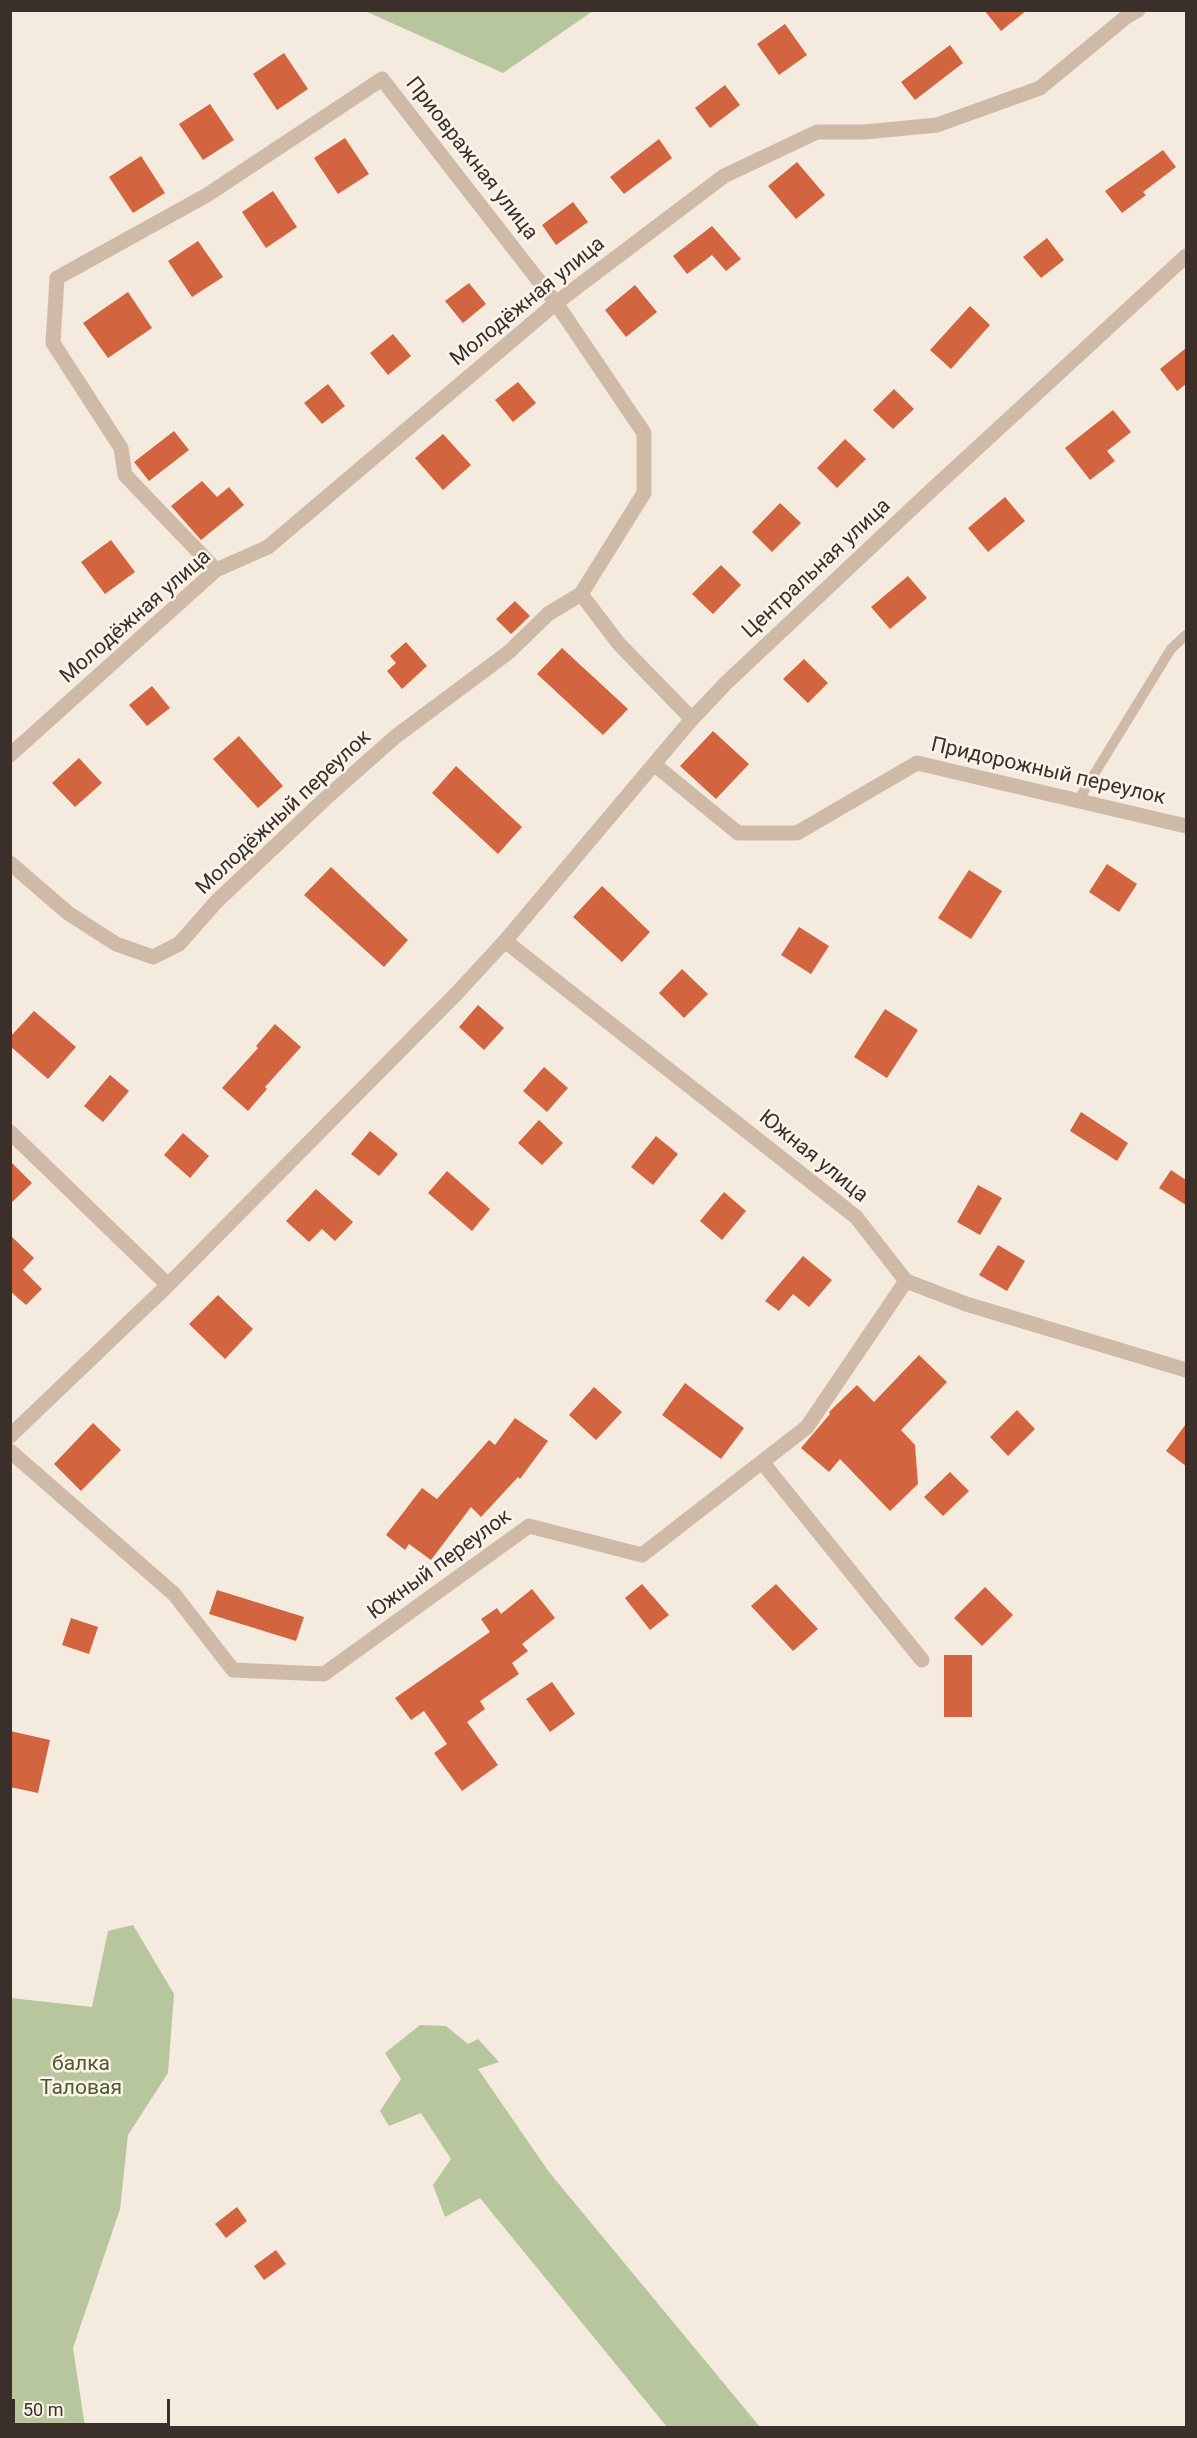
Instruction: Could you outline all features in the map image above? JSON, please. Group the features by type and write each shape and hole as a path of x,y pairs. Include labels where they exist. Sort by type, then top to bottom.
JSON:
{"street":[{"name":"Молодёжная улица","path":"10,755 216,570 268,547 556,303 724,176 817,132 866,132 936,124 1040,88 1126,17 1138,10"},
{"name":"Приовражная улица","path":"216,570 125,475 121,448 53,343 57,278 207,195 382,79 556,303 644,434 644,493 581,594"},
{"name":"Центральная улица","path":"10,1436 168,1285 457,993 506,941 692,718 726,683 914,506 1186,256"},
{"path":"581,594 620,644 692,718"},
{"name":"Молодёжный переулок","path":"10,863 68,913 116,944 153,957 179,944 218,902 326,798 395,737 509,652 548,614 581,594"},
{"name":"Придорожный переулок","path":"655,765 738,833 797,833 917,763 1079,799 1186,826"},
{"name":"Южная улица","path":"506,941 856,1217 906,1281"},
{"path":"10,1132 168,1285"},
{"path":"906,1281 966,1304 1186,1370"},
{"name":"Южный переулок","path":"10,1451 174,1594 233,1670 324,1674 529,1526 642,1556 807,1427 906,1281"},
{"path":"762,1462 922,1660"}],"lane":[{"path":"1079,799 1171,649 1186,635"}],"green space":[{"path":"365,11 593,11 503,73"},
{"name":"балка Таловая","path":"133,1925 174,1994 168,2073 128,2135 120,2209 73,2348 85,2427 11,2427 11,1998 92,2007 108,1931"},
{"path":"420,2025 446,2026 468,2044 478,2039 499,2062 478,2069 549,2172 760,2427 667,2427 480,2198 445,2217 433,2185 451,2159 421,2113 389,2126 380,2111 401,2079 385,2053"}],"building":[{"path":"984,10 1027,10 1001,31"},
{"path":"785,24 807,55 779,75 757,44"},
{"path":"950,45 963,63 915,100 901,82"},
{"path":"284,53 308,89 277,110 253,74"},
{"path":"725,85 740,105 710,128 695,108"},
{"path":"210,104 234,140 203,160 179,124"},
{"path":"345,138 369,174 338,194 314,158"},
{"path":"659,139 672,158 624,194 610,177"},
{"path":"1163,150 1176,167 1143,192 1146,195 1122,213 1105,191"},
{"path":"141,156 165,193 133,213 109,177"},
{"path":"797,162 825,195 796,219 768,186"},
{"path":"273,191 297,227 266,248 242,212"},
{"path":"573,202 588,222 556,245 542,225"},
{"path":"712,226 741,259 726,271 712,255 687,274 673,256"},
{"path":"1047,238 1064,260 1041,278 1023,257"},
{"path":"198,241 223,277 192,297 168,261"},
{"path":"469,283 486,304 463,323 445,301"},
{"path":"635,285 657,312 626,337 605,310"},
{"path":"128,292 152,328 108,358 83,323"},
{"path":"970,306 990,325 951,369 930,350"},
{"path":"393,334 411,356 388,375 370,353"},
{"path":"1186,348 1186,384 1177,391 1160,369"},
{"path":"518,382 536,403 513,422 495,400"},
{"path":"328,384 345,406 322,424 304,403"},
{"path":"894,389 914,409 893,429 873,410"},
{"path":"1113,410 1131,432 1107,451 1115,461 1090,480 1065,448"},
{"path":"174,431 189,450 149,481 134,462"},
{"path":"443,434 471,465 443,490 415,458"},
{"path":"845,439 866,459 837,488 817,468"},
{"path":"202,481 217,497 229,487 244,505 201,540 171,506"},
{"path":"1005,497 1025,521 988,552 968,528"},
{"path":"780,503 801,523 772,552 752,532"},
{"path":"111,540 135,572 105,594 81,562"},
{"path":"721,565 741,585 713,614 692,594"},
{"path":"908,576 927,598 890,629 871,607"},
{"path":"515,601 530,616 511,634 496,619"},
{"path":"406,642 427,666 402,689 387,671 396,663 390,656"},
{"path":"562,648 628,709 603,735 537,674"},
{"path":"804,659 828,683 808,703 783,679"},
{"path":"152,686 170,708 147,726 129,705"},
{"path":"713,731 749,764 716,799 680,766"},
{"path":"239,736 283,786 258,808 213,759"},
{"path":"79,758 102,783 75,807 52,783"},
{"path":"456,766 522,827 498,854 432,793"},
{"path":"1107,864 1137,884 1119,912 1089,892"},
{"path":"331,867 408,940 384,967 304,895"},
{"path":"969,870 1002,891 971,939 938,918"},
{"path":"602,886 650,932 622,962 573,917"},
{"path":"799,927 829,946 811,974 781,955"},
{"path":"682,969 708,994 684,1018 659,993"},
{"path":"478,1005 504,1028 484,1050 459,1027"},
{"path":"885,1009 918,1030 887,1078 854,1057"},
{"path":"34,1011 76,1047 48,1079 10,1046 10,1037"},
{"path":"275,1024 301,1047 265,1087 267,1089 248,1111 222,1088 258,1048 256,1046"},
{"path":"544,1067 568,1088 547,1112 523,1091"},
{"path":"110,1075 129,1091 103,1122 84,1106"},
{"path":"1081,1112 1128,1143 1117,1161 1070,1131"},
{"path":"539,1120 563,1143 542,1165 518,1143"},
{"path":"370,1131 398,1154 379,1176 351,1154"},
{"path":"183,1133 209,1156 190,1178 164,1155"},
{"path":"656,1136 678,1154 653,1185 631,1167"},
{"path":"10,1161 32,1183 10,1204"},
{"path":"1171,1170 1186,1180 1186,1205 1159,1188"},
{"path":"447,1171 490,1209 472,1231 428,1193"},
{"path":"978,1185 1002,1198 980,1235 957,1222"},
{"path":"316,1189 353,1222 335,1241 322,1229 309,1242 286,1221"},
{"path":"724,1192 746,1211 722,1240 700,1221"},
{"path":"10,1235 34,1258 23,1270 42,1289 26,1305 10,1291"},
{"path":"998,1245 1025,1261 1007,1291 979,1275"},
{"path":"803,1256 832,1280 809,1307 793,1294 779,1311 765,1301"},
{"path":"218,1295 253,1329 225,1359 189,1324"},
{"path":"919,1355 947,1382 901,1430 915,1445 918,1484 890,1511 840,1459 829,1472 801,1448 830,1414 829,1412 857,1385 874,1402"},
{"path":"685,1383 744,1428 721,1459 662,1415"},
{"path":"594,1387 622,1412 596,1440 569,1415"},
{"path":"1017,1410 1035,1429 1008,1456 990,1437"},
{"path":"515,1418 548,1441 520,1479 518,1477 481,1517 471,1507 431,1560 409,1544 405,1550 386,1535 422,1488 437,1499 489,1440 495,1445"},
{"path":"93,1423 121,1450 81,1491 54,1464"},
{"path":"1186,1424 1186,1466 1166,1451"},
{"path":"950,1472 969,1491 943,1516 924,1497"},
{"path":"642,1584 669,1615 650,1630 625,1598"},
{"path":"776,1584 818,1629 793,1651 751,1606"},
{"path":"985,1587 1013,1615 982,1646 954,1618"},
{"path":"532,1589 555,1618 522,1644 528,1651 512,1663 519,1674 480,1701 485,1709 467,1722 498,1765 462,1791 434,1753 447,1744 424,1711 411,1720 395,1698 490,1632 481,1619 497,1608 501,1614"},
{"path":"217,1590 304,1617 296,1641 209,1614"},
{"path":"71,1618 98,1627 89,1654 62,1645"},
{"path":"944,1655 972,1655 972,1717 944,1717"},
{"path":"552,1682 575,1714 550,1732 526,1699"},
{"path":"10,1731 50,1740 38,1793 10,1787"},
{"path":"237,2207 247,2221 226,2238 215,2224"},
{"path":"276,2250 286,2264 264,2280 254,2266"}]}
